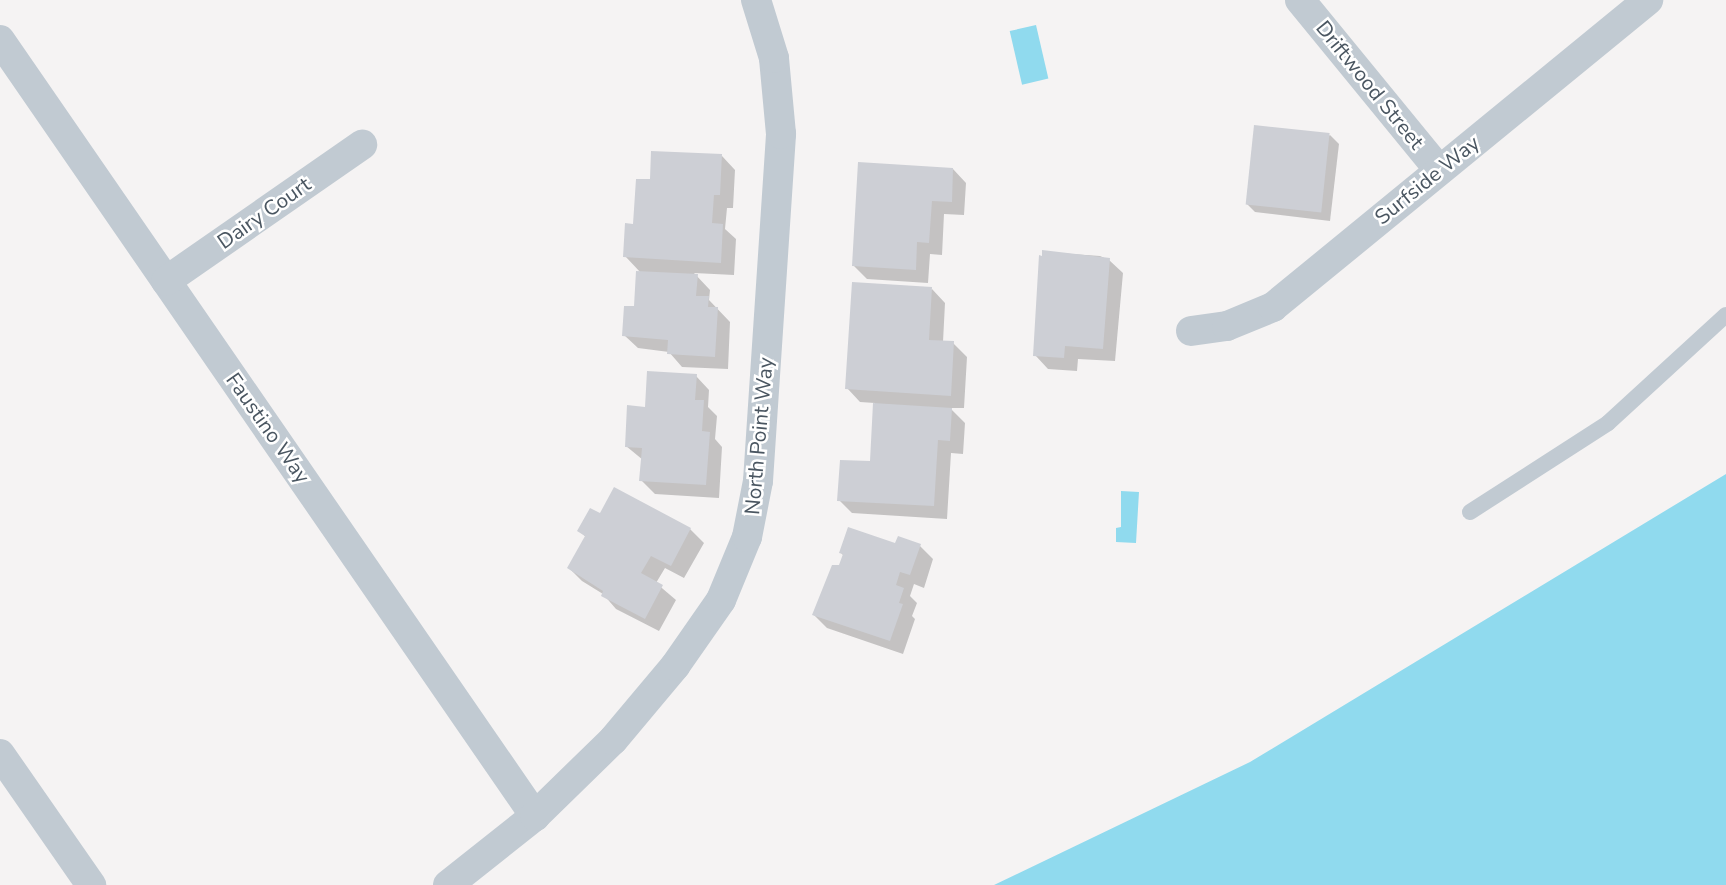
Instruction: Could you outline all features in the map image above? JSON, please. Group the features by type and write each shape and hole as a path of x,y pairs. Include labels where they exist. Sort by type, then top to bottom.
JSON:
{"street":[{"name":"North Point Way","path":"448,885 535,816 612,740 674,666 721,600 747,537 758,481 781,134 774,58 756,0"},
{"name":"Driftwood Street","path":"1300,0 1439,170"},
{"name":"Surfside Way","path":"1191,331 1227,326 1273,307 1648,0"},
{"name":"Faustino Way","path":"0,40 535,816"},
{"name":"Dairy Court","path":"166,281 362,145"},
{"path":"0,754 91,885"}],"lane":[{"path":"1470,512 1608,423 1726,315"}],"water":[{"path":"1036,25 1048,79 1022,85 1010,31"},
{"path":"1726,474 1726,885 994,885 1250,762"},
{"path":"1121,491 1139,492 1136,543 1116,542 1116,528 1121,527"}],"building":[{"path":"1254,125 1330,133 1321,213 1246,205"},
{"path":"651,151 722,154 720,195 714,195 712,223 723,224 721,263 623,257 625,223 633,224 636,179 650,179"},
{"path":"858,162 953,168 952,202 932,201 929,243 917,242 916,270 852,266"},
{"path":"1042,250 1110,258 1103,349 1065,346 1064,358 1033,356 1039,255 1042,256"},
{"path":"636,271 698,274 696,296 709,296 708,307 718,307 715,357 667,354 668,340 622,336 624,306 634,306"},
{"path":"852,282 932,287 929,340 954,341 951,396 845,389"},
{"path":"647,371 697,374 695,400 704,400 702,431 710,432 706,485 639,481 642,448 625,447 627,405 645,407"},
{"path":"873,403 952,408 950,441 938,440 934,506 837,501 840,460 870,461"},
{"path":"614,487 691,528 671,566 651,556 641,573 663,585 645,619 601,596 603,591 567,568 585,536 577,531 590,508 600,513"},
{"path":"848,527 895,543 898,536 921,544 910,575 900,572 896,585 904,588 899,603 903,604 890,641 812,615 832,565 839,565 843,554 839,553"}]}
